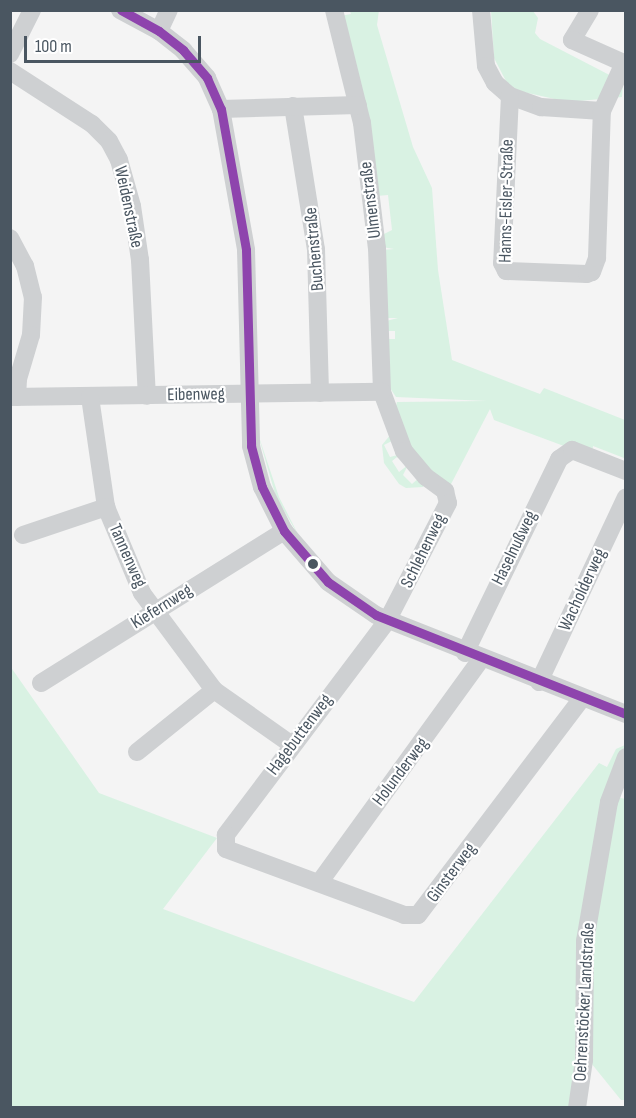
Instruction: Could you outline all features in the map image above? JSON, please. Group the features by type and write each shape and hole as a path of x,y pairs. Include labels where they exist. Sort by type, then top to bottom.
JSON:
{"street":[{"path":"10,54 32,10"},
{"path":"120,10 159,31 195,62 221,109 246,250 250,309 249,393 253,459 284,531 328,582 387,621 626,714"},
{"path":"159,31 169,10"},
{"name":"Ulmenstraße","path":"334,10 358,105 377,248 382,392"},
{"path":"481,10 486,66 495,83 510,96 541,107 602,111"},
{"path":"590,10 572,39 625,64"},
{"name":"Hanns-Eisler-Straße","path":"510,96 502,263 506,272 516,274 592,272 598,237 602,111 625,64"},
{"name":"Weidenstraße","path":"10,71 92,124 109,141 119,160 132,206 140,260 147,396"},
{"path":"221,109 358,105"},
{"name":"Buchenstraße","path":"293,106 316,249 320,393"},
{"path":"10,238 25,266 33,297 31,335 14,398"},
{"name":"Eibenweg","path":"14,398 382,392"},
{"name":"Schlehenweg","path":"382,392 404,451 426,477 445,491 448,500 387,621"},
{"name":"Tannenweg","path":"90,397 106,507 154,611 214,690 292,745"},
{"name":"Haselnußweg","path":"473,656 559,459 572,450 626,471"},
{"name":"Wacholderweg","path":"539,682 626,497"},
{"name":"Tannenweg","path":"23,535 106,507"},
{"name":"Kiefernweg","path":"41,683 284,531"},
{"name":"Hagebuttenweg","path":"229,852 224,845 226,835 387,621"},
{"name":"Holunderweg","path":"319,883 473,656"},
{"path":"137,752 214,690"},
{"name":"Ginsterweg","path":"229,852 404,915 418,915 582,698"},
{"name":"Oehrenstöcker Landstraße","path":"577,1107 584,1060 585,941 609,802 626,757"}],"green space":[{"path":"379,10 377,25 413,147 432,188 438,270 452,360 540,394 544,388 625,420 625,467 624,458 593,446 592,454 572,449 494,420 490,409 450,486 436,477 409,450 395,409 397,402 487,401 396,397 390,388 387,339 395,339 395,331 387,331 386,321 398,318 386,318 382,250 394,249 382,247 382,235 392,230 388,195 377,196 340,16 351,14 350,11"},
{"path":"491,11 533,11 538,18 535,33 540,39 623,82 622,97 568,102 519,91 507,83 494,58"},
{"path":"257,431 279,497 301,540 276,497"},
{"path":"391,434 394,440 384,445 390,457 401,454 392,461 399,472 408,465 403,475 412,484 420,477 426,483 423,487 406,488 399,484 384,463 382,445"},
{"path":"10,666 99,793 217,838 163,909 414,1002 599,763 607,767 616,749 625,745 608,792 579,1009 572,1107 11,1107"},
{"path":"615,797 626,799 625,1100 621,1100 591,1063 590,963"}],"transit line":[{"path":"121,10 159,31 183,50 207,78 221,109 246,250 251,446 262,487 284,531 328,582 376,615 626,714"}]}
